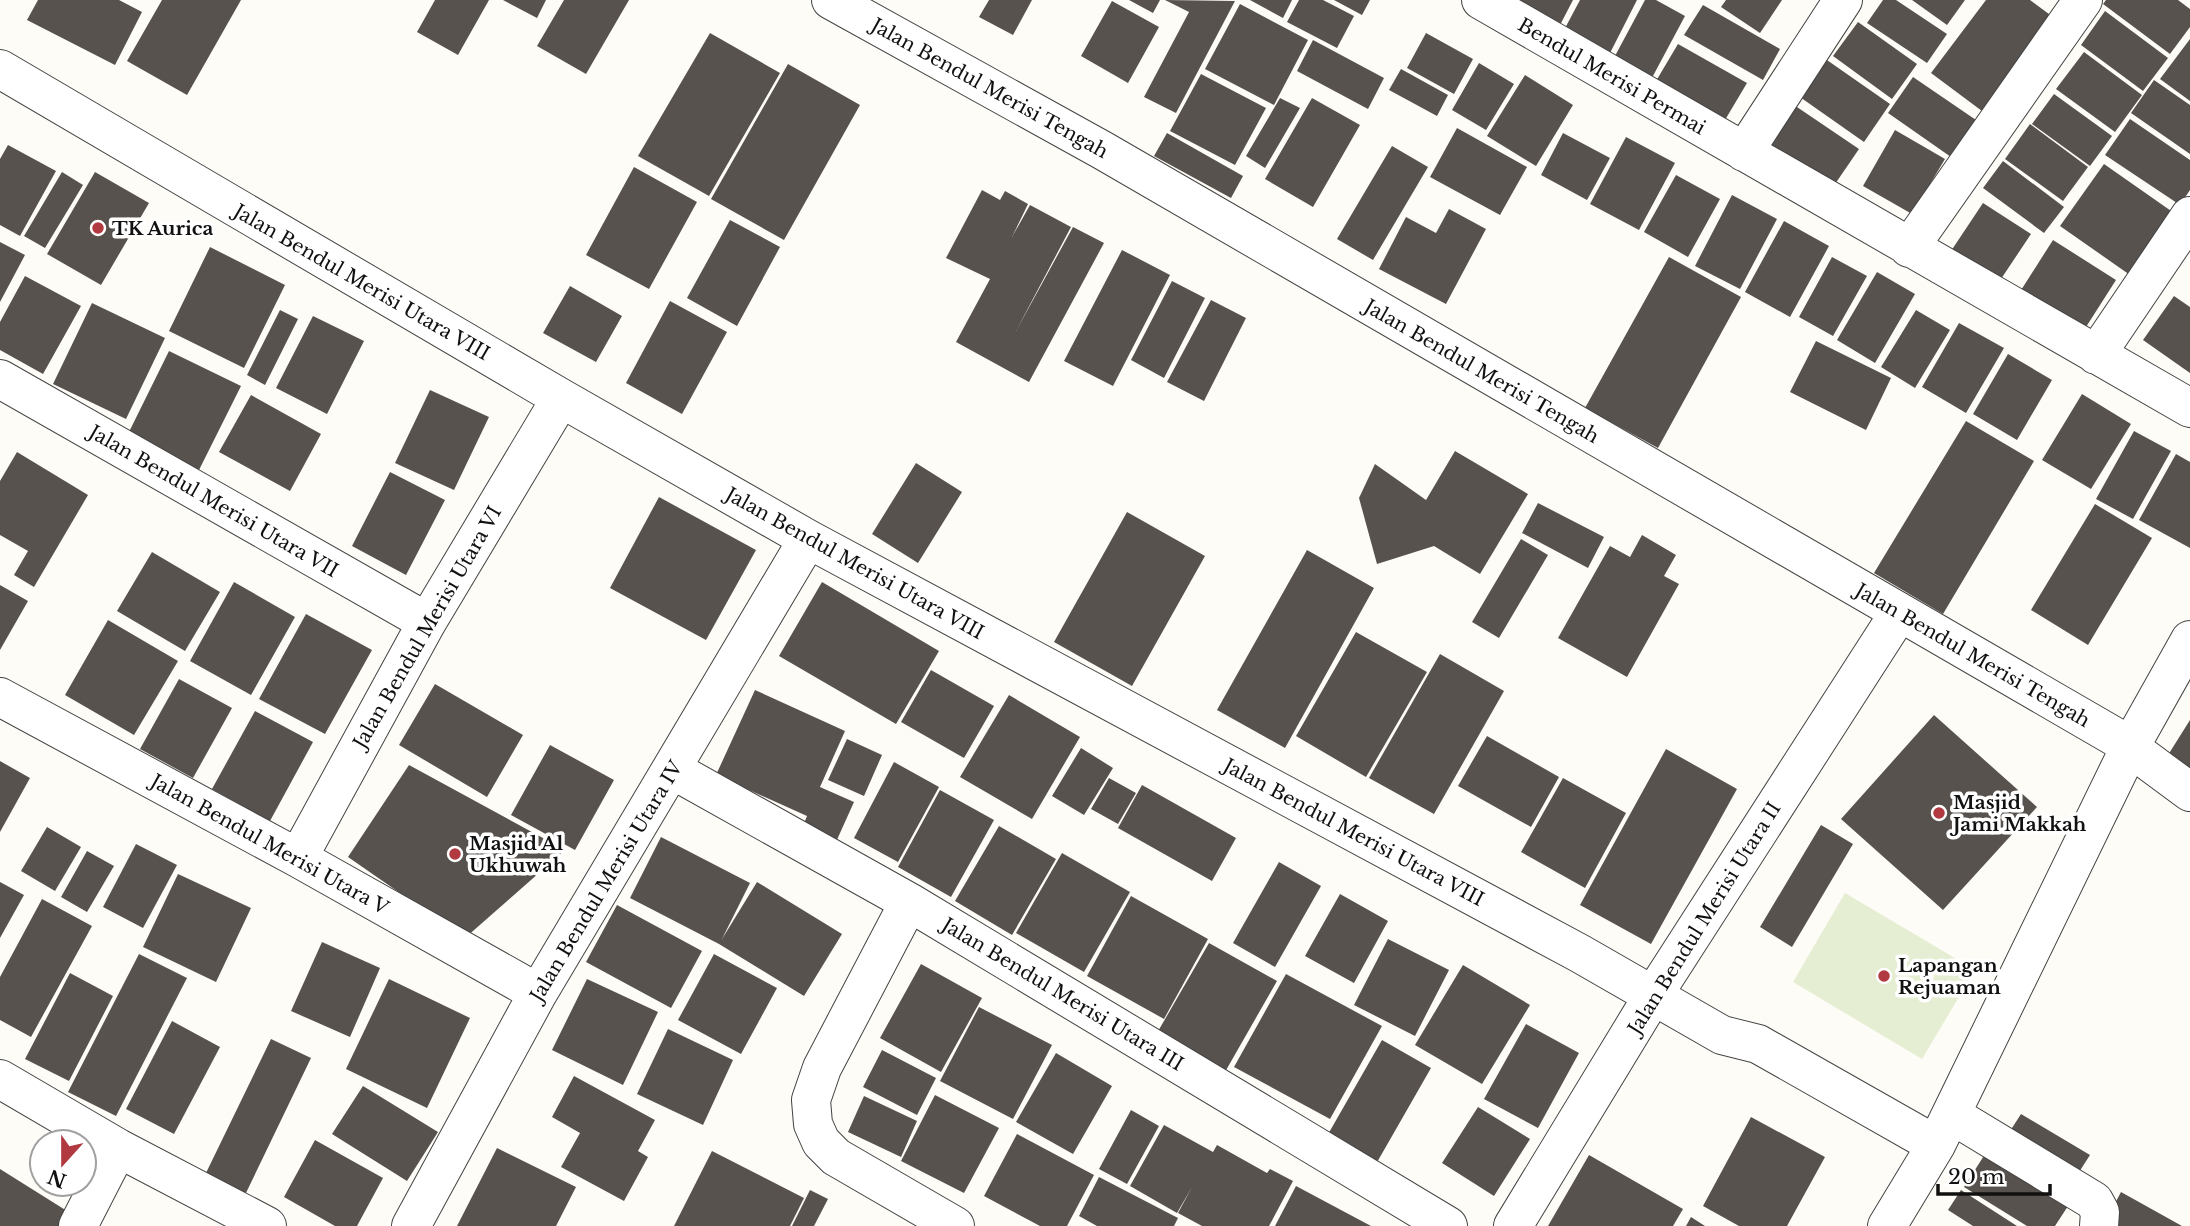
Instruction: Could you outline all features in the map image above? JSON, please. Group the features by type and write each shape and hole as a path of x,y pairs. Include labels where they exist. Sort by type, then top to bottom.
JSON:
{"street":[{"name":"Jalan Bendul Merisi Tengah","path":"831,0 1102,150 1899,612 2130,747 2190,792"},
{"name":"Bendul Merisi Permai","path":"1481,0 2190,408"},
{"path":"1744,152 1843,0"},
{"path":"1909,248 2083,0"},
{"name":"Jalan Bendul Merisi Utara VIII","path":"0,69 561,398 808,539 1654,994 1722,1035 1748,1066 1937,1142 2094,1201 2099,1212 2099,1226"},
{"path":"2096,355 2190,216"},
{"name":"Jalan Bendul Merisi Utara VII","path":"0,379 427,622"},
{"name":"Jalan Bendul Merisi Utara VI","path":"298,858 427,622 561,398"},
{"name":"Jalan Bendul Merisi Utara IV","path":"411,1226 538,993 808,539"},
{"name":"Jalan Bendul Merisi Utara II","path":"1513,1226 1654,994 1899,612"},
{"path":"1887,1226 1937,1142 2130,747 2190,640"},
{"name":"Jalan Bendul Merisi Utara V","path":"0,697 298,858 538,993"},
{"name":"Jalan Bendul Merisi Utara III","path":"673,770 909,902 1448,1226"},
{"path":"909,902 822,1068 811,1100 813,1124 821,1142 836,1157 956,1226"},
{"path":"0,1079 118,1148 267,1226"},
{"path":"78,1226 118,1148"}],"green space":[{"name":"Lapangan Rejuaman","path":"1845,893 1975,970 1922,1059 1793,982"}],"building":[{"path":"38,0 119,0 142,12 115,65 27,20"},
{"path":"162,0 241,0 187,95 127,61"},
{"path":"435,0 489,0 458,55 417,32"},
{"path":"503,0 546,0 537,18"},
{"path":"564,0 629,0 586,74 537,46"},
{"path":"989,0 1032,0 1013,35 979,17"},
{"path":"1129,0 1160,0 1153,13"},
{"path":"1165,0 1235,1 1176,113 1144,97 1189,12"},
{"path":"1250,0 1292,0 1283,18"},
{"path":"1299,0 1323,0 1354,16 1337,48 1287,22"},
{"path":"1334,0 1370,0 1362,15"},
{"path":"1509,0 1573,0 1559,27"},
{"path":"1580,0 1637,0 1609,55 1563,32"},
{"path":"1645,0 1656,0 1685,16 1646,89 1608,69"},
{"path":"1726,0 1782,0 1760,33 1721,7"},
{"path":"1883,0 1896,0 1947,34 1927,63 1867,23"},
{"path":"1912,0 1965,0 1947,25"},
{"path":"1986,0 2030,0 2057,20 1986,114 1931,73"},
{"path":"2106,0 2178,0 2190,9 2190,27 2170,54 2103,4"},
{"path":"1112,1 1159,27 1128,83 1081,56"},
{"path":"1240,4 1308,40 1274,105 1205,69"},
{"path":"1703,5 1780,49 1763,80 1684,35"},
{"path":"2105,11 2168,58 2143,91 2081,45"},
{"path":"1858,22 1917,64 1892,99 1833,56"},
{"path":"710,33 780,73 709,196 638,156"},
{"path":"1426,33 1473,59 1454,94 1407,68"},
{"path":"2190,39 2190,101 2160,79"},
{"path":"1313,40 1384,78 1368,109 1297,71"},
{"path":"1678,44 1747,83 1725,120 1656,81"},
{"path":"2084,52 2142,95 2115,132 2056,89"},
{"path":"1824,58 1890,104 1864,142 1797,95"},
{"path":"1479,63 1514,84 1486,130 1452,110"},
{"path":"788,64 860,105 784,240 711,199"},
{"path":"1401,69 1448,95 1437,116 1389,90"},
{"path":"1201,74 1266,108 1235,165 1170,131"},
{"path":"1525,75 1573,105 1536,166 1487,136"},
{"path":"1913,77 1976,120 1951,157 1888,113"},
{"path":"2154,80 2190,105 2190,154 2131,113"},
{"path":"2054,94 2112,136 2090,166 2032,124"},
{"path":"1280,98 1300,108 1265,168 1246,156"},
{"path":"1312,98 1360,125 1313,207 1265,179"},
{"path":"1794,105 1859,149 1833,187 1768,144"},
{"path":"2130,119 2190,160 2190,190 2180,205 2105,155"},
{"path":"2030,124 2088,167 2063,201 2005,159"},
{"path":"1457,128 1527,167 1500,215 1430,177"},
{"path":"1895,130 1945,159 1912,214 1863,186"},
{"path":"1167,133 1243,176 1231,198 1154,156"},
{"path":"1563,133 1610,158 1587,200 1541,175"},
{"path":"1626,137 1675,163 1639,230 1590,204"},
{"path":"8,145 56,171 20,236 0,225 0,159"},
{"path":"1392,146 1428,167 1373,260 1337,239"},
{"path":"2003,161 2064,207 2044,233 1983,188"},
{"path":"2104,164 2174,213 2130,275 2060,226"},
{"path":"634,167 697,202 649,289 586,255"},
{"path":"62,172 83,185 45,248 24,236"},
{"name":"TK Aurica","path":"95,172 149,203 101,285 47,254"},
{"path":"1676,175 1720,199 1688,257 1644,232"},
{"path":"982,190 1000,200 1005,191 1028,204 1012,237 1030,205 1071,227 1016,331 1073,227 1104,243 1029,382 956,342 990,279 946,258"},
{"path":"1732,195 1777,219 1740,289 1695,266"},
{"path":"1983,203 2031,234 1995,288 1947,257"},
{"path":"1449,209 1486,229 1446,304 1379,269 1406,217 1436,233"},
{"path":"730,220 780,247 737,326 687,298"},
{"path":"1784,221 1829,246 1790,317 1745,292"},
{"path":"2053,240 2116,280 2079,338 2016,298"},
{"path":"0,242 25,255 0,302"},
{"path":"210,247 285,285 244,368 169,331"},
{"path":"1122,250 1170,275 1113,386 1064,361"},
{"path":"1669,257 1741,297 1658,448 1585,408"},
{"path":"1832,257 1867,276 1833,336 1799,317"},
{"path":"1877,272 1915,294 1875,363 1837,340"},
{"path":"25,276 81,306 43,374 0,350 0,322"},
{"path":"1172,281 1205,298 1164,378 1131,360"},
{"path":"570,286 622,316 596,362 543,333"},
{"path":"2174,296 2190,307 2190,373 2143,340"},
{"path":"1211,300 1246,318 1204,401 1167,382"},
{"path":"670,301 727,332 682,414 626,383"},
{"path":"92,303 165,338 126,419 53,384"},
{"path":"280,310 298,319 265,385 247,375"},
{"path":"1916,310 1950,330 1915,388 1881,367"},
{"path":"313,316 364,341 327,414 276,388"},
{"path":"1959,323 2004,348 1966,413 1922,387"},
{"path":"1816,341 1891,378 1866,430 1790,392"},
{"path":"169,351 241,386 198,472 127,436"},
{"path":"2008,354 2052,380 2017,440 1973,414"},
{"path":"430,390 489,417 454,490 395,463"},
{"path":"2082,394 2131,424 2091,489 2042,460"},
{"path":"251,395 321,434 290,491 219,452"},
{"path":"1966,421 2034,461 1943,614 1874,573"},
{"path":"2134,431 2171,451 2133,519 2096,499"},
{"path":"1455,451 1528,494 1480,574 1434,546 1377,564 1359,498 1375,464 1426,500"},
{"path":"17,452 88,495 34,587 14,575 28,551 0,535 0,481"},
{"path":"2176,454 2190,462 2190,548 2139,520"},
{"path":"916,463 962,492 918,563 872,534"},
{"path":"390,472 445,500 406,575 352,546"},
{"path":"659,497 756,550 706,640 610,588"},
{"path":"1538,503 1604,537 1588,568 1522,533"},
{"path":"2095,504 2152,538 2088,645 2031,610"},
{"path":"1127,512 1205,556 1132,686 1054,642"},
{"path":"1642,535 1676,555 1664,576 1679,584 1627,677 1558,638 1610,546 1630,557"},
{"path":"1521,539 1548,555 1499,638 1472,622"},
{"path":"1307,550 1374,588 1285,748 1217,710"},
{"path":"152,552 220,592 185,651 117,611"},
{"path":"234,582 295,617 251,695 190,661"},
{"path":"822,582 939,651 896,724 779,656"},
{"path":"0,585 28,601 0,650"},
{"path":"306,614 372,650 325,734 259,699"},
{"path":"108,620 178,661 134,735 65,695"},
{"path":"1356,632 1427,672 1366,777 1296,736"},
{"path":"1440,654 1504,691 1434,814 1369,778"},
{"path":"931,670 994,706 964,758 901,722"},
{"path":"179,679 232,708 193,778 140,749"},
{"path":"435,684 523,735 487,797 399,745"},
{"path":"755,690 845,731 820,787 854,802 831,853 798,838 807,816 716,775"},
{"path":"1009,695 1080,737 1032,819 960,777"},
{"path":"255,711 313,742 270,821 212,789"},
{"name":"Masjid Jami Makkah","path":"1934,715 2037,807 1943,910 1841,819"},
{"path":"2190,720 2190,780 2163,763"},
{"path":"1487,736 1559,777 1531,827 1458,786"},
{"path":"847,739 882,755 864,796 828,780"},
{"path":"550,745 614,780 575,850 511,815"},
{"path":"1081,748 1113,768 1084,815 1052,796"},
{"path":"1666,749 1737,789 1651,944 1580,905"},
{"path":"0,761 30,778 0,832"},
{"path":"894,762 939,787 898,862 854,838"},
{"name":"Masjid Al Ukhuwah","path":"409,765 565,850 465,938 348,857"},
{"path":"1109,778 1136,793 1118,824 1091,809"},
{"path":"1563,778 1626,813 1585,888 1521,852"},
{"path":"1142,785 1236,838 1212,881 1118,828"},
{"path":"940,790 994,820 951,897 898,867"},
{"path":"1821,825 1853,844 1792,947 1760,927"},
{"path":"999,826 1056,859 1012,935 955,901"},
{"path":"47,827 81,847 55,891 21,871"},
{"path":"661,837 750,883 722,939 757,882 842,934 804,996 719,944 630,898"},
{"path":"136,844 177,865 143,928 103,907"},
{"path":"87,851 114,866 87,912 61,897"},
{"path":"1062,853 1130,892 1084,972 1016,933"},
{"path":"1279,862 1321,886 1275,967 1233,943"},
{"path":"178,874 251,908 216,982 143,947"},
{"path":"0,882 24,895 0,938"},
{"path":"1340,894 1388,921 1354,983 1305,956"},
{"path":"1131,896 1208,939 1164,1019 1087,976"},
{"path":"42,899 92,926 31,1037 0,1020 0,977"},
{"path":"617,905 702,951 671,1008 586,962"},
{"path":"1388,939 1449,970 1415,1036 1354,1005"},
{"path":"322,942 380,968 350,1037 291,1011"},
{"path":"1209,943 1277,981 1225,1072 1157,1033"},
{"path":"139,954 187,978 116,1116 68,1092"},
{"path":"714,954 777,988 741,1054 678,1020"},
{"path":"921,964 982,998 941,1072 880,1038"},
{"path":"1463,965 1530,1005 1482,1084 1415,1045"},
{"path":"70,973 113,996 69,1081 25,1059"},
{"path":"1286,974 1382,1026 1330,1119 1234,1067"},
{"path":"389,979 470,1018 427,1108 346,1069"},
{"path":"587,979 658,1012 623,1085 552,1050"},
{"path":"979,1007 1052,1045 1013,1119 940,1081"},
{"path":"172,1021 220,1047 174,1134 126,1109"},
{"path":"1526,1024 1579,1053 1538,1128 1484,1099"},
{"path":"668,1029 733,1060 703,1125 637,1094"},
{"path":"271,1039 311,1058 245,1195 205,1175"},
{"path":"1382,1040 1431,1068 1372,1171 1323,1143"},
{"path":"882,1050 936,1078 917,1115 863,1087"},
{"path":"1056,1053 1112,1086 1073,1154 1016,1122"},
{"path":"574,1076 655,1120 638,1151 648,1157 624,1201 561,1167 580,1133 552,1117"},
{"path":"363,1086 438,1132 407,1181 332,1134"},
{"path":"935,1095 999,1128 964,1193 901,1161"},
{"path":"864,1096 917,1121 901,1157 848,1132"},
{"path":"1478,1107 1530,1139 1494,1196 1442,1163"},
{"path":"1131,1110 1159,1126 1127,1184 1099,1169"},
{"path":"2021,1114 2090,1155 2072,1183 2003,1142"},
{"path":"1751,1117 1825,1157 1787,1226 1739,1226 1703,1206"},
{"path":"1164,1125 1213,1152 1217,1145 1267,1173 1270,1169 1293,1181 1269,1226 1202,1226 1178,1213 1192,1187 1177,1213 1130,1186"},
{"path":"1017,1134 1094,1175 1067,1226 1040,1226 984,1196"},
{"path":"315,1140 383,1178 357,1226 335,1226 284,1197"},
{"path":"497,1148 576,1187 556,1226 457,1226"},
{"path":"712,1151 804,1198 790,1226 674,1226"},
{"path":"1987,1151 2070,1203 2055,1226 2027,1226 1964,1187"},
{"path":"1589,1155 1683,1209 1673,1226 1548,1226"},
{"path":"0,1169 28,1187 28,1198 46,1198 67,1211 58,1226 0,1226"},
{"path":"1099,1177 1178,1218 1174,1226 1097,1226 1079,1216"},
{"path":"1296,1186 1371,1226 1275,1226"},
{"path":"810,1190 828,1199 814,1226 792,1226"},
{"path":"1961,1190 2017,1226 1973,1226 1948,1210"},
{"path":"2121,1192 2182,1226 2103,1226"},
{"path":"1691,1217 1705,1226 1686,1226"}],"place":[{"name":"TK Aurica","path":"98,228"},
{"name":"Masjid Jami Makkah","path":"1939,813"},
{"name":"Masjid Al Ukhuwah","path":"455,854"},
{"name":"Lapangan Rejuaman","path":"1884,976"}]}
